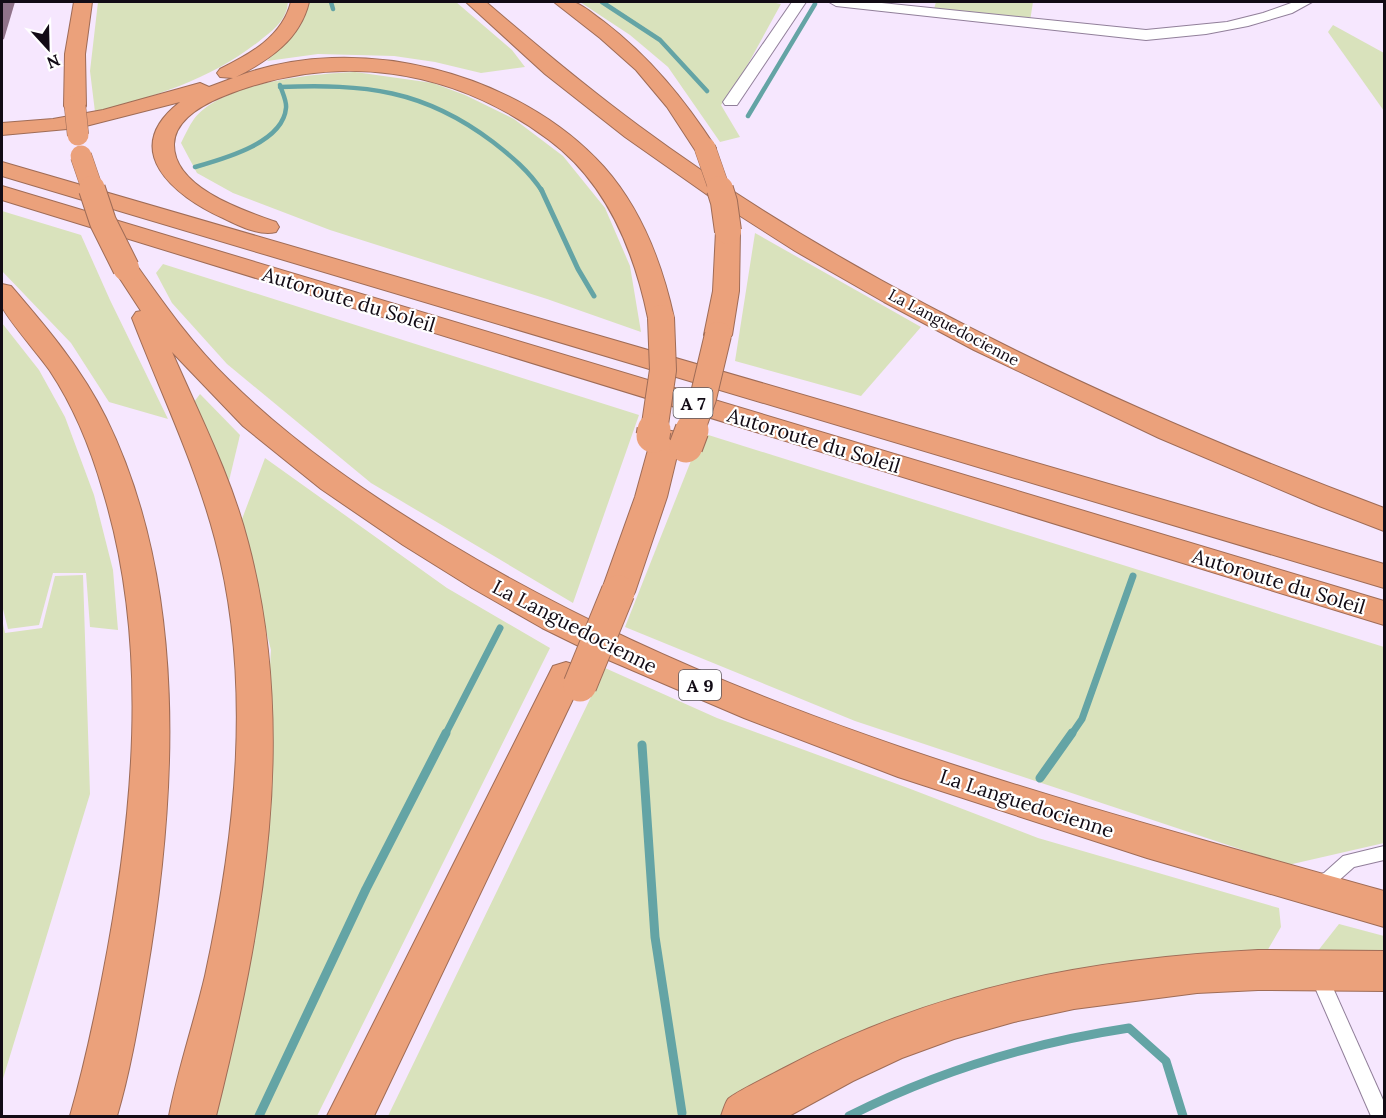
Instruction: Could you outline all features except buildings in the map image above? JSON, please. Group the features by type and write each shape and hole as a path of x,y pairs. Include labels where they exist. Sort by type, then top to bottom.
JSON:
{"highway":[{"name":"La Languedocienne","path":"83,2 76,46 75,106 80,146 103,222 147,305 213,380 258,423 315,469 377,514 527,605 633,658 884,757 1031,807 1384,909"},
{"path":"182,95 237,68 277,42 293,23 299,12 300,2"},
{"name":"La Languedocienne","path":"476,2 533,53 642,139 753,214 842,266 996,350 1115,407 1259,470 1384,520"},
{"path":"374,1116 617,582 629,521 668,440 703,398 726,291 728,231 724,202 705,148 674,100 644,65 609,34 563,2"},
{"path":"2,129 90,121 133,111 269,68 348,60 385,62 430,69 497,92 535,112 590,154 635,210 656,251 667,288 667,320 675,382 668,440"},
{"path":"553,331 236,216 215,205 185,186 169,168 163,146 168,128 187,107 224,87 263,75 296,69 343,65 389,68 423,73 469,86 511,106 543,125 574,150 602,179 623,210 639,240 667,320"},
{"name":"Autoroute du Soleil","path":"2,169 1384,576"},
{"name":"Autoroute du Soleil","path":"2,193 1384,613"},
{"path":"126,268 222,506 244,588 254,670 253,780 248,848 235,933 217,1023 192,1116"},
{"path":"2,292 60,363 93,420 130,528 143,596 150,752 142,857 130,952 94,1116"},
{"path":"350,1116 573,680"},
{"path":"745,1116 816,1075 893,1040 976,1010 1049,992 1119,980 1193,972 1315,969 1384,971"}],"street":[{"path":"731,102 799,2"},
{"path":"836,2 1146,35 1191,32 1216,27 1274,14 1305,2"}],"lane":[{"path":"1306,887 1330,878 1349,861 1384,853"},
{"path":"1315,969 1381,1116"}],"green space":[{"path":"98,2 288,2 283,18 268,34 225,64 162,93 95,112 90,71"},
{"path":"308,2 456,2 512,50 525,67 481,73 435,62 394,56 318,54 267,61 300,27"},
{"path":"580,2 771,2 781,4 736,86 721,105 740,137 720,142 668,67 630,35"},
{"path":"936,2 1033,2 1030,21 934,9"},
{"path":"1333,25 1384,53 1384,111 1328,32"},
{"path":"355,72 433,83 465,95 514,119 563,156 605,208 630,266 641,332 547,299 330,230 233,193 197,173 181,143 194,119 207,106 225,96 269,82"},
{"path":"2,211 81,235 168,419 109,402 71,343 2,271"},
{"path":"755,233 921,327 861,396 735,361"},
{"path":"163,264 639,415 573,603 371,483 227,364 172,303 156,273"},
{"path":"2,323 39,370 65,417 94,495 113,570 118,630 90,627 86,573 53,573 39,625 8,629 2,605"},
{"path":"200,394 240,435 228,485 194,402"},
{"path":"702,433 1384,647 1384,843 1288,865 855,721 625,627"},
{"path":"265,458 447,588 550,648 317,1116 210,1116 253,918 271,650 239,527"},
{"path":"83,575 90,794 2,1082 2,619 5,633 42,628 55,576"},
{"path":"605,668 717,718 1038,838 1279,908 1281,927 1266,953 764,1090 721,1116 388,1116"},
{"path":"1339,924 1384,936 1384,955 1317,952"}],"waterway":[{"path":"331,2 333,9"},
{"path":"602,2 660,40 707,91"},
{"path":"748,116 815,4"},
{"path":"195,167 250,148 274,131 282,120 286,108 281,87"},
{"path":"281,87 366,89 417,101 467,124 493,142 526,170 542,191"},
{"path":"542,191 578,269 594,296"},
{"path":"1071,735 1082,719 1133,576"},
{"path":"445,735 500,628"},
{"path":"259,1116 366,889 446,733"},
{"path":"1040,778 1072,733"},
{"path":"642,745 655,937 682,1113"},
{"path":"849,1116 916,1085 985,1061 1056,1042 1129,1028 1166,1061 1183,1116"}]}
